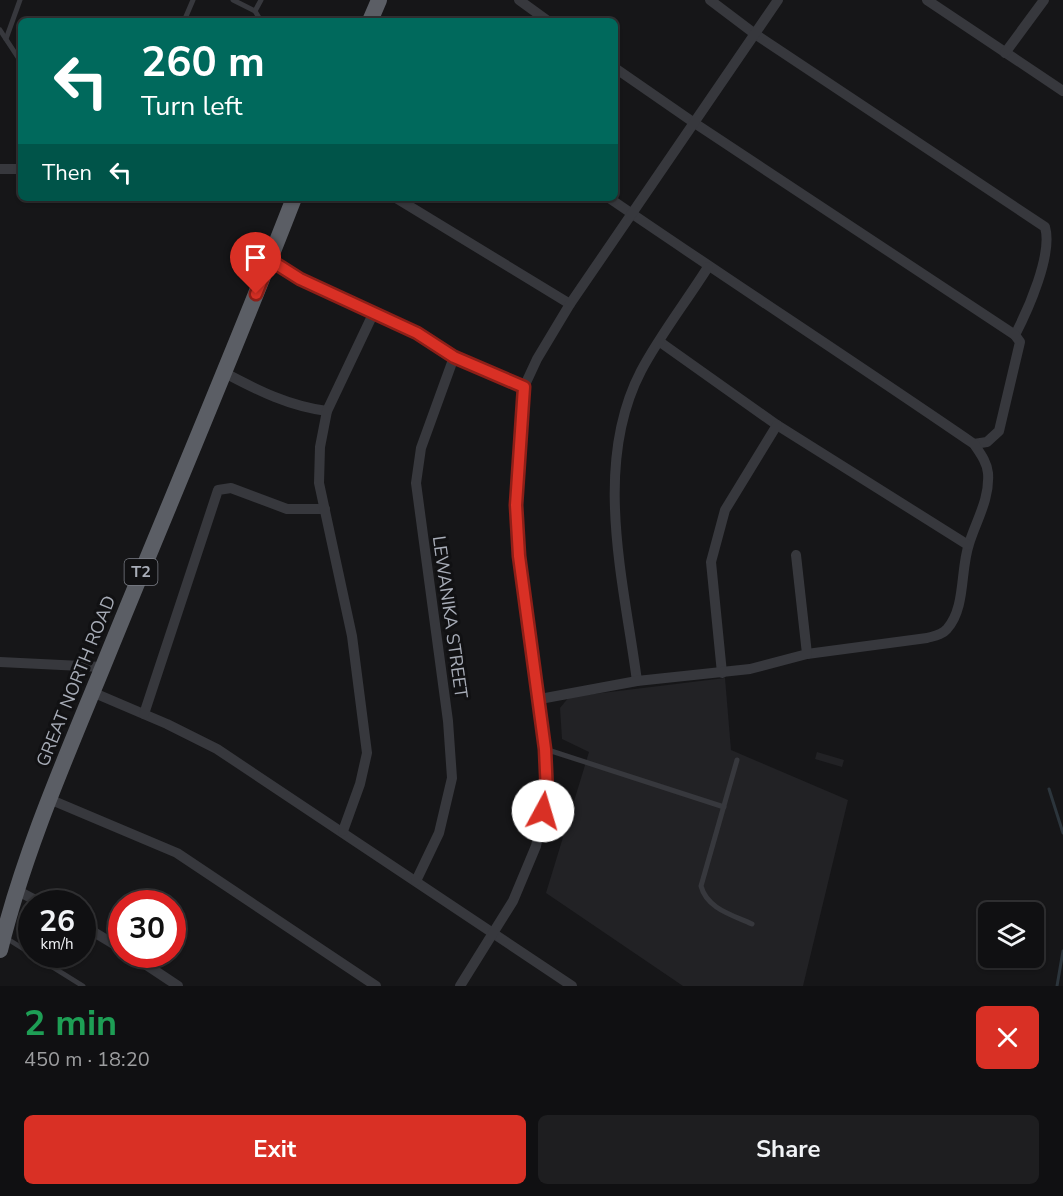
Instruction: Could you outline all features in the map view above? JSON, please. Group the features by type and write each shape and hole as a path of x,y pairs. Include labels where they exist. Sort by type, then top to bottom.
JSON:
{"highway":[{"path":"371,18 377,1"},
{"name":"GREAT NORTH ROAD","path":"18,890 49,799 185,463 225,373 293,201"},
{"name":"GREAT NORTH ROAD","path":"2,943 18,891"}],"street":[{"path":"519,0 544,18"},
{"path":"710,0 755,34 1045,227 1048,239 1027,311 1015,336"},
{"path":"460,986 513,901 536,846 547,793 540,699 519,556 516,505 524,387 537,359 570,304 778,0"},
{"path":"927,0 1063,91"},
{"path":"1005,53 1044,0"},
{"path":"618,70 1015,336 1020,342 999,431 987,442 974,444"},
{"path":"0,169 18,169"},
{"path":"401,201 570,304"},
{"path":"540,699 637,681 750,669 807,654 939,635 954,618 968,545 982,512 988,482 985,462 974,444 844,354 708,267 613,201"},
{"path":"270,260 300,279 417,333 454,357 524,387"},
{"path":"637,681 613,497 618,448 627,407 641,371 708,267"},
{"path":"343,831 360,784 367,753 352,636 319,483 320,447 327,411 375,312"},
{"path":"660,342 777,425 968,545"},
{"name":"LEWANIKA STREET","path":"416,881 439,833 452,778 448,721 416,483 422,448 454,357"},
{"path":"225,373 270,397 300,407 327,411"},
{"path":"722,673 711,562 724,510 777,425"},
{"path":"144,714 220,487 231,488 287,509 325,509"},
{"path":"796,555 807,654"},
{"path":"0,662 102,667"},
{"path":"92,692 217,749 572,986"},
{"path":"49,799 177,853 376,986"},
{"path":"151,968 178,986"}],"lane":[{"path":"6,39 20,0"},
{"path":"185,18 193,0"},
{"path":"233,0 255,11 259,18"},
{"path":"255,11 261,0"},
{"path":"0,30 18,57"},
{"path":"545,749 724,807"},
{"path":"737,760 701,886 703,895 711,904 752,924"},
{"path":"2,943 84,986"}],"shaded area":[{"path":"725,678 731,750 848,800 803,986 683,986 546,893 589,752 562,739 560,708 569,697"},
{"path":"817,752 844,760 842,767 815,759"}],"waterway":[{"path":"1049,789 1063,833"},
{"path":"1057,986 1063,951"}],"route":[{"path":"256,294 270,260 300,279 417,333 439,345 454,357 524,387 516,505 519,556 545,749 547,793 543,811"}]}
